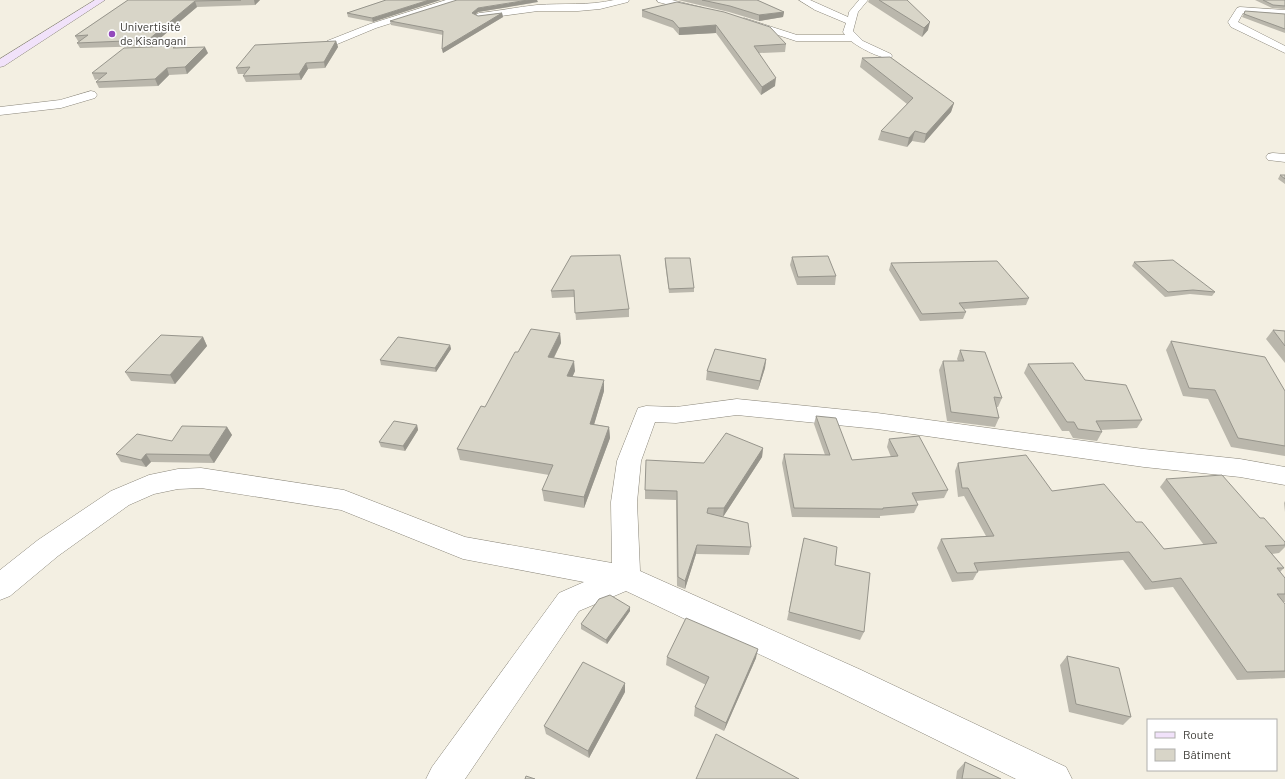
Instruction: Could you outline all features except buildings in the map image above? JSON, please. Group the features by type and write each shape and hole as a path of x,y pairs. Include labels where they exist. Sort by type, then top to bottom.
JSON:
{"main road":[{"path":"0,64 101,0"}],"street":[{"path":"331,43 373,26 454,0"},
{"path":"479,16 538,8 578,8 600,6 625,0"},
{"path":"661,0 689,8 712,12"},
{"path":"804,0 818,8 850,21"},
{"path":"852,38 848,32 850,21 854,12 864,0"},
{"path":"1285,13 1238,7 1233,22 1234,25 1285,50"},
{"path":"733,17 796,38 852,38 887,56"},
{"path":"0,111 60,104 90,95"},
{"path":"626,578 624,502 629,461 646,414 676,415 745,407 877,421 1144,458 1240,468 1285,476"},
{"path":"0,587 48,548 120,498 149,485 178,479 201,478 344,500 463,548 626,578 848,680 1054,779"},
{"path":"444,779 569,602 626,578"}],"place":[{"name":"Univertisité de Kisangani","path":"112,34"}]}
